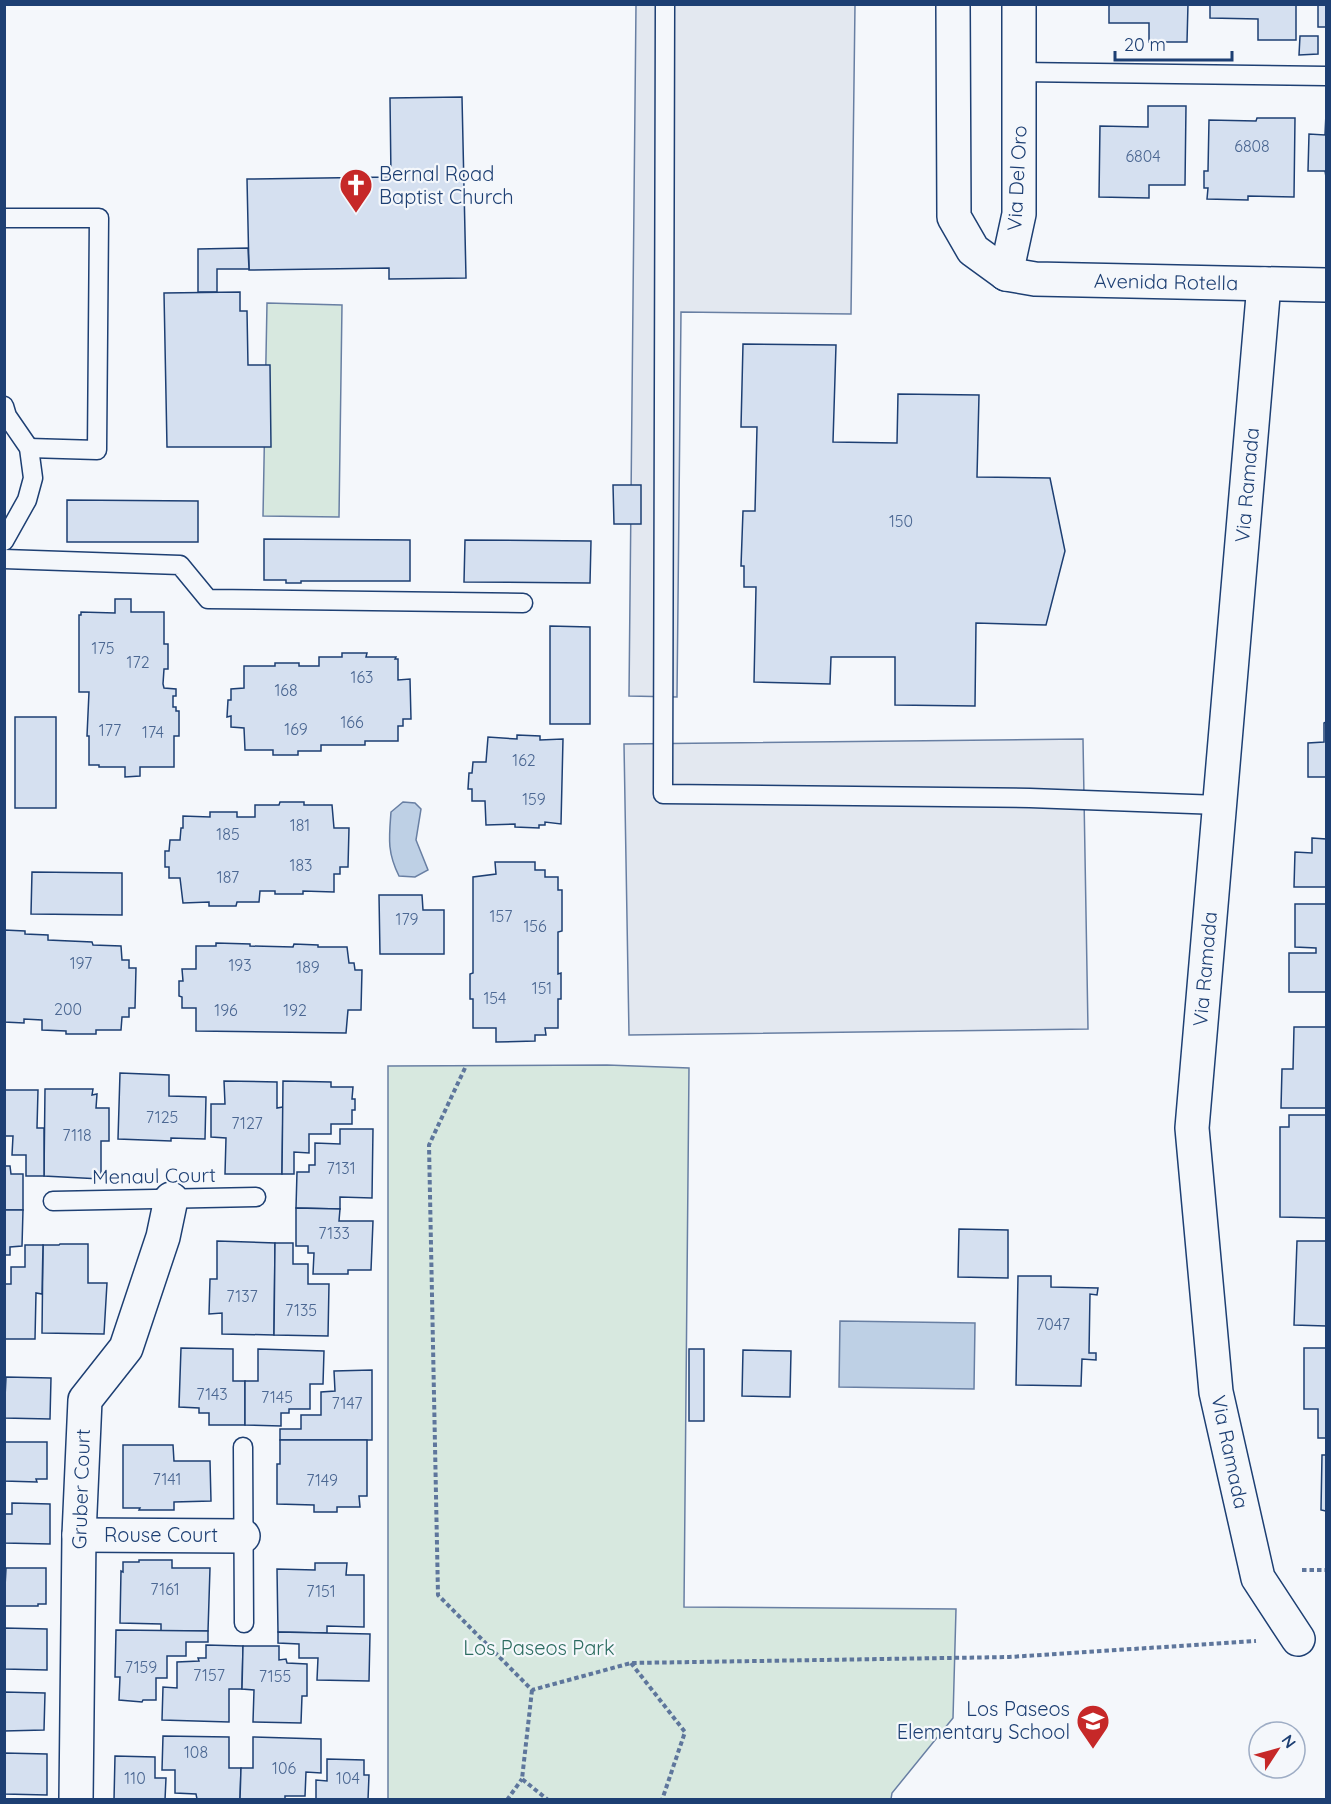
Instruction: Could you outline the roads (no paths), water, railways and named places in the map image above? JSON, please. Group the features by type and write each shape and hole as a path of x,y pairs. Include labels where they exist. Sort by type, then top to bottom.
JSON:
{"street":[{"path":"953,4 954,217 973,250 1006,274"},
{"name":"Via Del Oro","path":"1006,274 1019,214 1019,4"},
{"name":"Avenida Rotella","path":"1006,274 1035,279 1326,285"},
{"name":"Via Ramada","path":"1264,284 1192,1128 1216,1392 1258,1578 1298,1639"},
{"name":"Gruber Court","path":"76,1800 79,1535 85,1400 126,1348 163,1237 171,1199"},
{"name":"Rouse Court","path":"79,1535 243,1536"}],"lane":[{"path":"666,4 663,794 1030,798 1219,805"},
{"path":"1020,72 1326,76"},
{"path":"4,218 99,218 97,450 29,448"},
{"path":"4,406 7,416 29,448 33,478 27,500 4,541"},
{"path":"4,559 180,565 208,599 524,603"},
{"name":"Menaul Court","path":"53,1201 256,1197"},
{"name":"Rouse Court","path":"243,1447 244,1623"}],"water":[{"path":"403,802 415,803 421,809 416,840 428,870 415,877 399,876 391,852 389,837 391,812"},
{"path":"840,1321 975,1323 974,1389 839,1387"}],"place":[{"name":"Bernal Road Baptist Church","path":"356,214"},
{"name":"Los Paseos Elementary School","path":"1093,1750"}],"park label":[{"name":"Los Paseos Park","path":"539,1648"}]}
